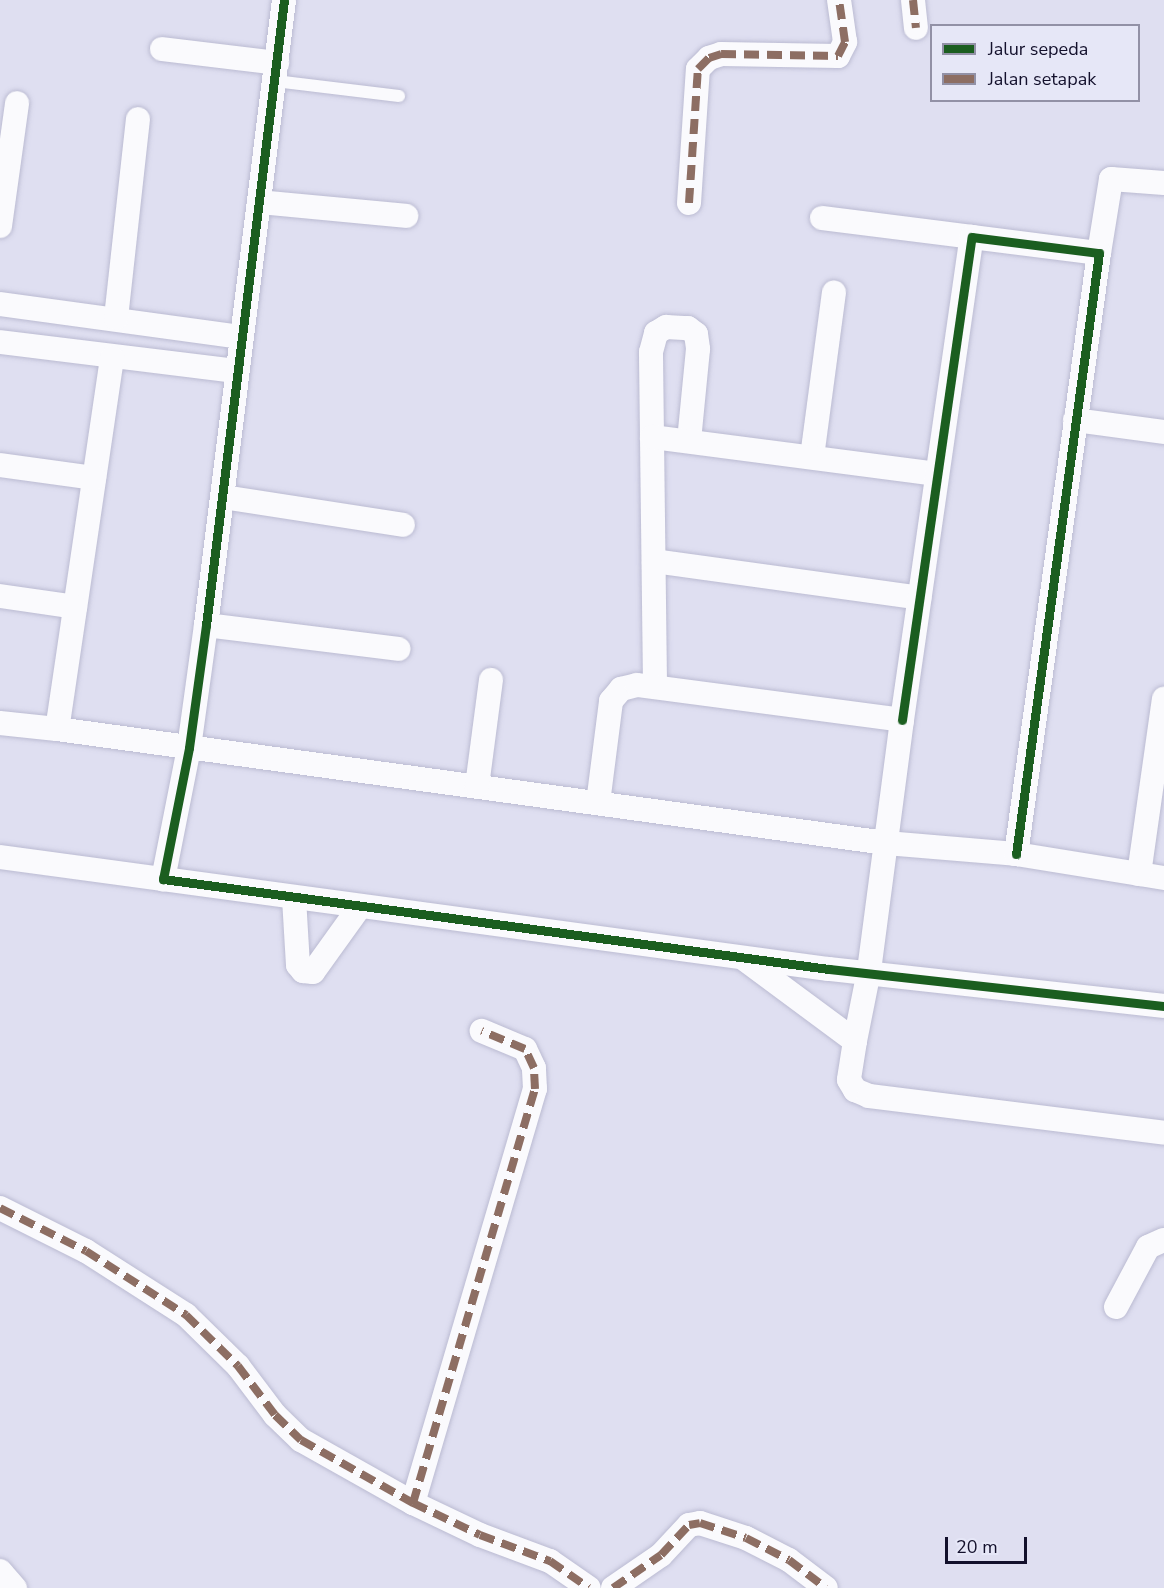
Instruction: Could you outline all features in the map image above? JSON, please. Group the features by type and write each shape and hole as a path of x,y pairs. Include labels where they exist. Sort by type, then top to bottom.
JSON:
{"street":[{"path":"163,879 189,748 206,625 284,0"},
{"path":"689,202 698,69 709,58 721,54 838,56 845,42 839,0"},
{"path":"913,0 916,28"},
{"path":"162,49 276,72"},
{"path":"0,226 17,103"},
{"path":"116,318 138,119"},
{"path":"1016,854 1075,420 1111,179 1164,183"},
{"path":"259,202 406,216"},
{"path":"822,218 1099,253"},
{"path":"972,237 902,720 870,971 849,1080 855,1090 869,1096 1164,1133"},
{"path":"812,457 834,292"},
{"path":"0,304 116,318 241,337"},
{"path":"655,684 651,352 657,333 666,327 688,328 696,334 698,349 689,440"},
{"path":"0,342 236,371"},
{"path":"57,729 112,357"},
{"path":"1075,420 1164,432"},
{"path":"652,437 937,474"},
{"path":"0,465 94,478"},
{"path":"223,497 403,525"},
{"path":"654,561 919,598"},
{"path":"0,596 75,607"},
{"path":"206,625 399,649"},
{"path":"477,786 492,680"},
{"path":"598,803 611,700 621,689 655,684 902,720"},
{"path":"1139,874 1164,699"},
{"path":"0,723 886,843 1016,854 1164,878"},
{"path":"0,857 359,908 742,957 1164,1005"},
{"path":"294,898 298,965 303,971 313,972 359,908"},
{"path":"742,957 855,1041"},
{"path":"413,1503 535,1089 534,1068 525,1049 482,1031"},
{"path":"0,1208 86,1251 186,1315 238,1366 275,1416 302,1440 413,1503 480,1535 550,1561 589,1588"},
{"path":"1116,1307 1148,1247 1164,1240"},
{"path":"613,1588 661,1556 690,1525 700,1523 746,1538 789,1560 826,1588"},
{"path":"0,1571 15,1588"}],"lane":[{"path":"276,72 399,96"}],"marked path":[{"path":"689,203 698,69 709,58 721,54 838,56 845,42 839,0"},
{"path":"913,0 916,28"},
{"path":"413,1503 535,1089 534,1068 525,1049 482,1031"},
{"path":"0,1208 86,1251 186,1315 238,1366 275,1415 301,1440 413,1503 480,1535 550,1561 589,1588"},
{"path":"613,1588 661,1555 689,1525 700,1523 746,1538 789,1560 826,1588"}],"cycle path":[{"path":"284,0 206,625 189,748 163,879 829,969 1164,1006"},
{"path":"902,720 972,237 1099,253 1016,854"}]}
